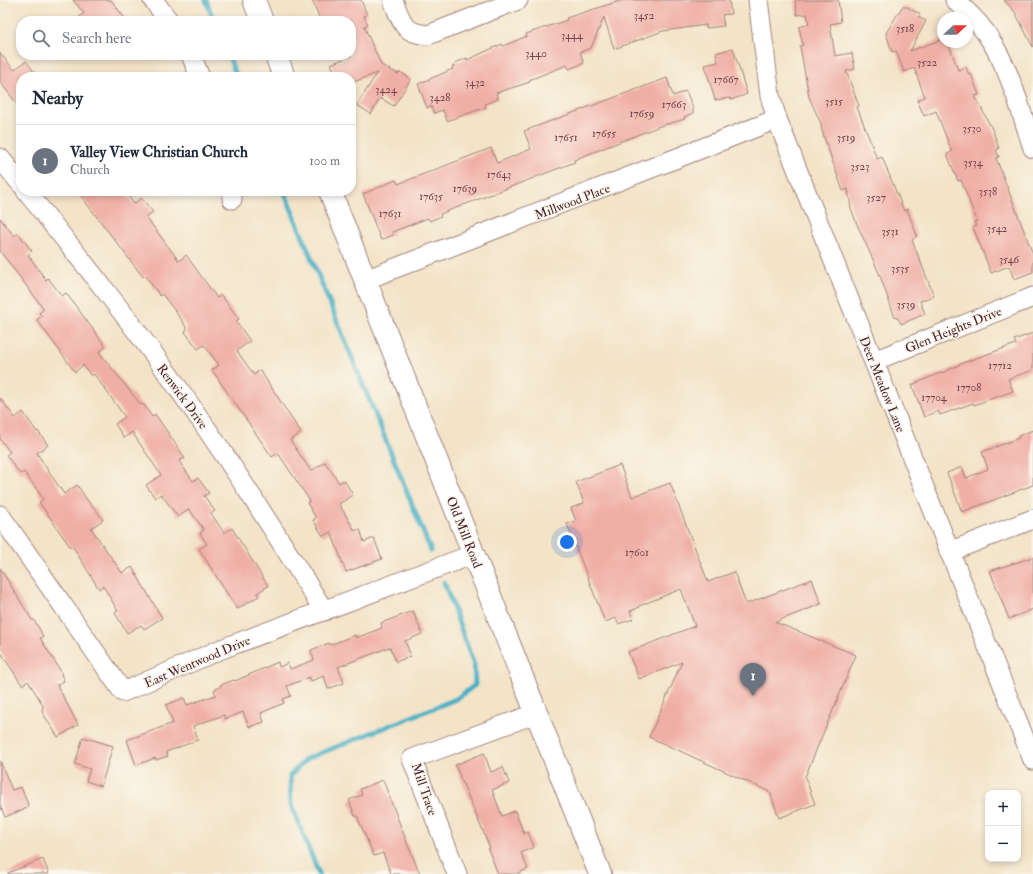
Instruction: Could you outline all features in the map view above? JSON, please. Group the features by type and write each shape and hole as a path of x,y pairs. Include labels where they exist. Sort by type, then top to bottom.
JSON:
{"street":[{"path":"153,0 165,16"},
{"path":"254,0 260,16"},
{"path":"393,0 403,24 414,34 428,35 518,0"},
{"name":"Deer Meadow Lane","path":"758,0 770,96 777,119 949,552 1032,752"},
{"path":"956,0 980,25 997,51 1009,77 1033,148"},
{"path":"193,60 198,72"},
{"path":"278,60 282,72"},
{"name":"Millwood Place","path":"366,280 777,119"},
{"path":"0,158 16,178"},
{"name":"Renwick Drive","path":"30,196 85,265 183,394 261,509 324,611"},
{"name":"Old Mill Road","path":"332,196 600,874"},
{"name":"Glen Heights Drive","path":"874,361 1033,297"},
{"name":"East Wentwood Drive","path":"0,514 123,692 219,650 474,554"},
{"path":"949,552 1033,519"},
{"name":"Mill Trace","path":"457,874 412,759 537,713"}],"building":[{"path":"73,0 111,0 123,16 81,16 84,13"},
{"path":"312,0 361,0 367,15 364,16 368,25 364,26 381,65 398,74 400,72 411,79 394,106 380,98 371,114 357,105 377,73 356,81 356,72 335,72 331,64 341,60 356,60 356,16 319,16"},
{"path":"623,0 729,0 731,14 722,15 724,26 706,28 706,25 663,31 614,49 604,17 591,48 580,52 584,63 569,69 567,65 529,80 530,82 496,93 498,99 485,104 486,107 447,121 443,110 434,113 431,106 427,108 418,84 453,69 452,67 456,65 455,63 467,58 467,60 502,44 503,46 527,36 526,34 567,20 566,18"},
{"path":"795,0 838,0 841,22 830,24 835,56 852,53 855,69 846,71 859,106 857,107 877,159 882,157 904,211 907,209 917,236 912,240 934,296 920,301 925,314 901,324 898,318 894,315 879,273 856,222 851,208 848,189 843,191 824,137 822,126 809,97 800,46 803,45 799,27 809,24 807,14 797,15"},
{"path":"1004,0 1033,0 1033,47 1015,12"},
{"path":"902,7 907,7 920,14 918,17 926,21 910,51 937,41 937,48 950,48 958,70 966,67 969,75 971,74 979,95 975,96 993,131 999,149 996,150 999,157 996,158 1033,254 1033,272 1014,279 1009,266 991,273 973,227 976,226 974,222 977,221 961,180 958,181 947,154 952,152 936,111 924,116 917,100 925,97 914,68 904,72 896,51 892,52 886,33"},
{"path":"733,48 747,94 731,100 730,98 715,100 705,65 718,62 716,53"},
{"path":"0,53 14,70 26,61 34,72 16,72 16,103 0,82"},
{"path":"667,78 673,96 686,91 693,108 693,113 684,117 685,119 660,126 581,157 574,160 575,162 440,214 441,216 430,221 428,218 392,232 393,235 381,240 363,194 396,180 398,184 491,148 497,163 531,149 524,131"},
{"path":"81,196 128,196 134,204 141,198 153,212 146,217 179,261 186,255 217,298 221,295 239,319 236,321 250,341 237,351 254,375 260,370 301,433 290,440 311,471 325,462 339,483 344,480 353,495 339,504 355,531 360,529 364,542 374,538 382,559 346,572 331,532 323,536 313,520 316,518 307,503 310,501 278,453 272,457 212,370 219,365 204,345 198,349 185,332 187,329 181,319 162,294 160,296 145,275 143,277"},
{"path":"0,218 14,236 18,233 32,251 28,255 46,280 48,278 62,296 66,293 106,347 99,352 141,405 143,404 152,417 155,414 185,458 179,461 193,481 198,478 209,493 204,496 215,511 211,513 224,533 232,528 268,586 257,593 259,596 237,609 199,549 207,544 200,533 204,530 189,509 178,517 161,494 155,498 146,485 161,475 132,432 124,438 115,424 125,417 94,374 91,376 83,365 75,372 37,320 42,316 39,313 44,309 0,251"},
{"path":"1033,333 1033,370 1008,379 1013,391 940,415 938,411 924,417 912,385 965,362 1016,344 1014,340"},
{"path":"0,398 15,418 23,412 48,445 37,453 64,494 77,485 92,507 94,507 103,520 91,528 122,573 132,567 162,618 144,629 141,625 127,633 115,613 118,611 103,586 99,589 73,547 71,548 39,502 43,499 38,491 24,472 20,474 6,455 10,452 0,439"},
{"path":"1033,430 1033,485 962,512 947,473 962,467 966,478 988,469 982,452 1019,438 1018,436"},
{"path":"620,465 632,497 670,483 708,582 734,572 746,604 812,579 821,604 775,622 856,655 805,777 815,804 779,818 770,792 649,737 682,662 639,679 628,652 695,626 681,589 630,611 633,619 618,624 616,618 605,622 567,524 576,521 571,508 584,503 576,482"},
{"path":"1033,557 1033,609 1009,619 990,571"},
{"path":"0,568 32,620 34,620 40,630 43,637 40,638 62,673 61,674 64,681 57,685 78,725 58,737 42,712 43,705 28,681 22,685 0,651"},
{"path":"413,611 422,634 405,641 411,656 396,662 390,647 338,667 344,683 328,689 324,676 311,681 310,677 287,686 291,696 283,699 284,703 261,713 264,722 249,727 243,712 225,719 224,715 193,726 198,740 166,752 168,756 156,760 155,758 136,765 127,740 173,723 166,705 184,698 187,705 216,695 214,690 220,687 220,685 234,680 235,681 278,662 279,667 288,663 290,669 314,660 311,650 329,643 330,645 355,635 356,638 382,628 381,623"},
{"path":"83,737 113,746 101,786 86,781 90,769 75,764"},
{"path":"484,753 491,772 503,767 509,783 492,790 502,816 515,811 524,834 528,832 534,847 521,853 528,869 516,874 498,874 488,849 490,848 455,765"},
{"path":"0,761 12,790 21,787 29,807 5,817 0,805"},
{"path":"383,780 420,874 391,874 383,853 374,856 357,816 355,816 349,800 362,795 360,789"},
{"path":"43,859 49,874 8,874 8,873"}],"waterway":[{"path":"206,0 212,16"},
{"path":"230,60 235,72"},
{"path":"286,196 431,551"},
{"path":"319,874 291,804 290,776 306,759 456,699 475,685 474,665 444,582"}],"place":[{"name":"Valley View Christian Church","path":"753,696"}]}
